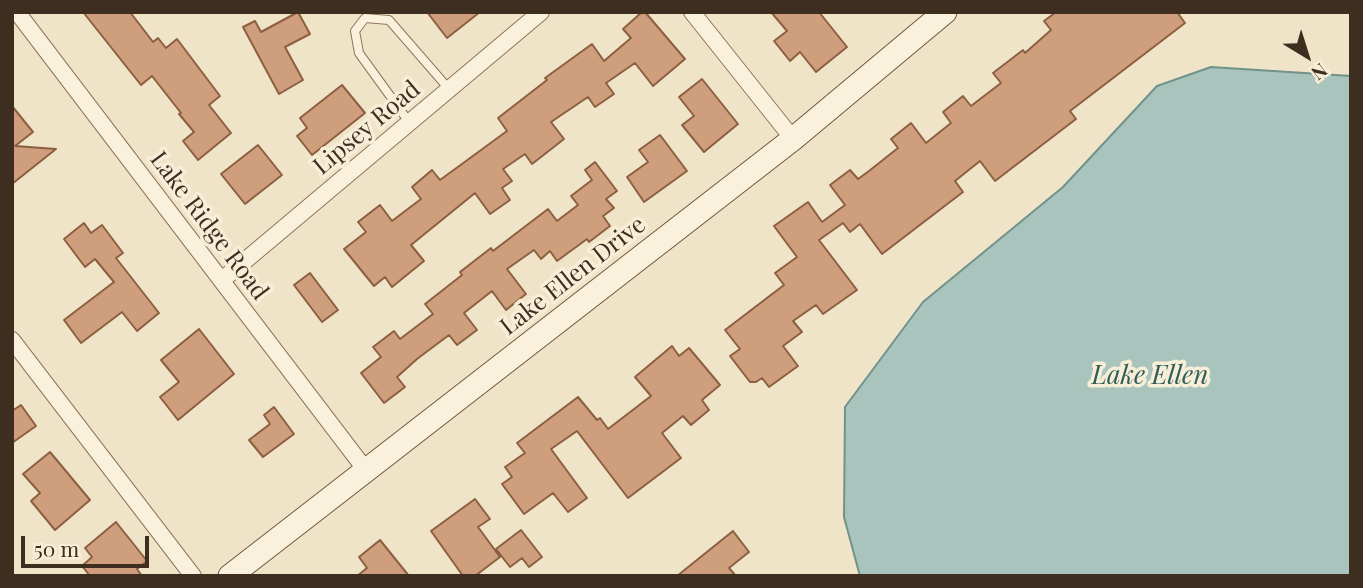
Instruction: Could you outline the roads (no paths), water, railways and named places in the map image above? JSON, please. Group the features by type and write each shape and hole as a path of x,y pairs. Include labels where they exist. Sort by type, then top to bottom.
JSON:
{"street":[{"name":"Lake Ridge Road","path":"16,12 365,469"},
{"name":"Lipsey Road","path":"222,280 541,12"},
{"path":"692,12 793,139"},
{"name":"Lake Ellen Drive","path":"230,576 793,139 945,12"},
{"path":"12,340 193,576"}],"lane":[{"path":"409,122 359,53 355,31 365,18 389,20 449,89"}],"water":[{"name":"Lake Ellen","path":"1211,67 1351,76 1351,576 860,576 844,517 845,407 923,302 1063,187 1157,86"}]}
